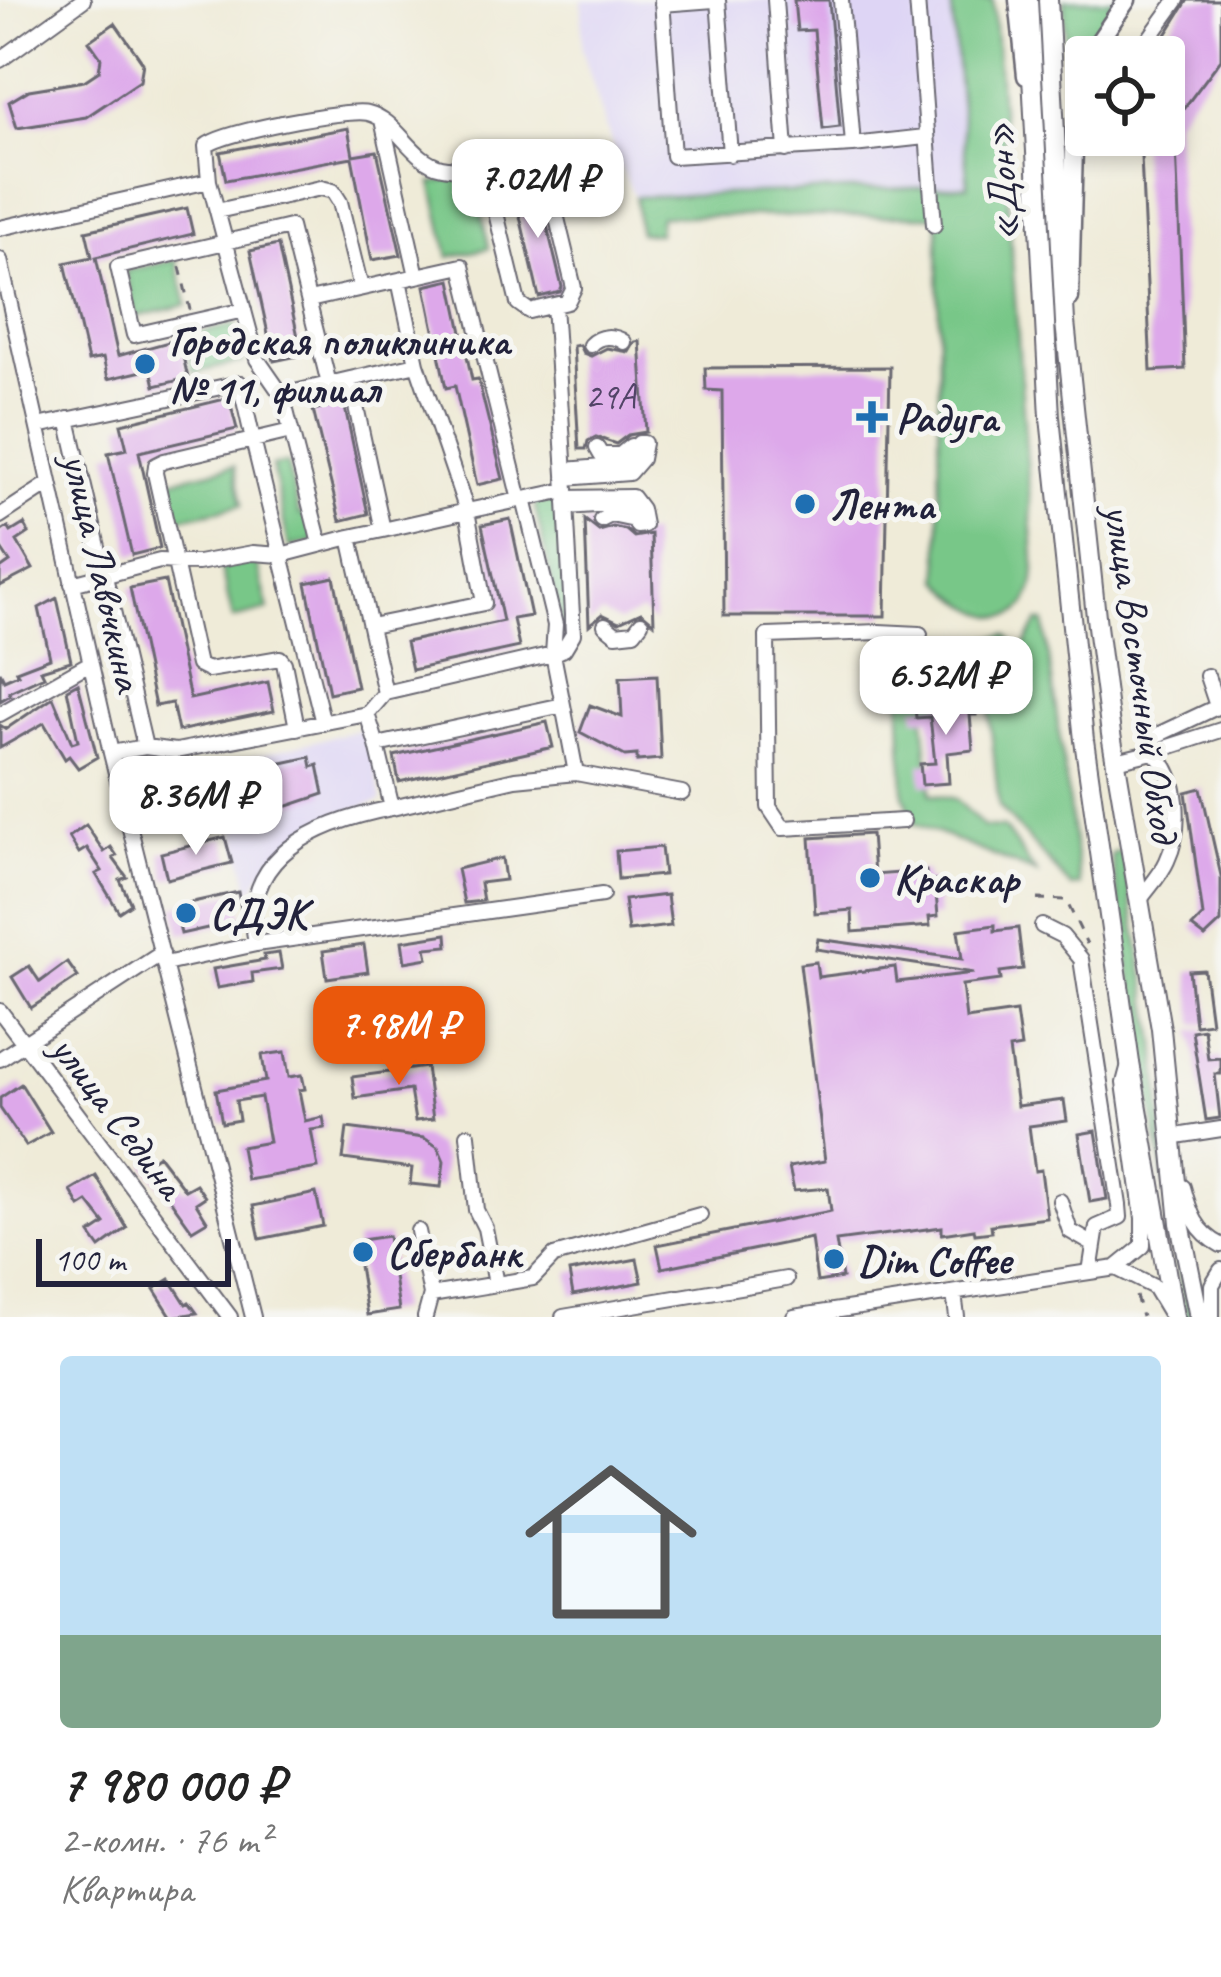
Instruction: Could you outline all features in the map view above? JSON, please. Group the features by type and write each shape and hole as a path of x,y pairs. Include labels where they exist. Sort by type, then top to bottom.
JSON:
{"highway":[{"name":"«Дон»","path":"1028,0 1047,359"},
{"name":"«Дон»","path":"1048,0 1065,322"},
{"name":"улица Восточный Обход","path":"1065,322 1115,761 1162,1029 1180,1223 1199,1317"},
{"name":"улица Восточный Обход","path":"1047,359 1084,740 1130,1063 1173,1317"}],"main road":[{"path":"1018,0 1022,60 1032,99"},
{"path":"1102,36 1127,0"},
{"path":"1065,322 1072,289 1074,156"}],"street":[{"path":"0,59 82,0"},
{"path":"730,154 716,0 662,2 673,156 730,154 853,146 926,136"},
{"path":"775,0 787,150"},
{"path":"841,0 853,146"},
{"path":"917,0 934,225"},
{"path":"1151,36 1177,0"},
{"path":"320,544 282,395 257,359 209,181 206,146 214,139 350,112 369,113 436,166 538,164 547,170 574,288 567,302 529,310 518,303 485,168"},
{"path":"382,120 417,276"},
{"path":"0,227 209,181"},
{"path":"217,211 321,188 333,191 340,202 361,289"},
{"path":"244,310 134,335 118,267 290,227 329,384"},
{"name":"улица Лавочкина","path":"0,260 111,753 253,1317"},
{"path":"310,300 456,266 466,272 555,625 553,654 576,773"},
{"path":"371,626 484,603 467,511 417,364 399,280"},
{"path":"111,753 145,747 176,751 367,714 386,693 564,649 573,634 554,305"},
{"path":"590,345 614,337 624,343"},
{"path":"282,395 417,364"},
{"path":"38,425 270,377"},
{"path":"350,380 383,530"},
{"path":"240,383 323,723"},
{"path":"68,419 145,747"},
{"path":"291,431 156,465 198,665 208,670 280,658 297,728"},
{"path":"72,584 174,560 198,563 253,553 281,556 522,499 566,488 629,472 641,459 644,443 639,443 628,465 566,488"},
{"path":"597,448 606,456 623,454 631,446"},
{"path":"0,516 50,483"},
{"path":"566,488 632,496 644,525 637,526 632,510 623,503 566,488"},
{"path":"602,520 611,514 630,519"},
{"path":"350,537 386,693"},
{"path":"605,625 616,634 634,632 641,623"},
{"path":"903,821 783,828 775,820 769,807 766,636 920,634"},
{"path":"0,714 90,663"},
{"path":"1139,901 1166,864 1175,837 1174,791 1167,764 1153,752 1153,736 1219,705 1208,676"},
{"path":"376,746 563,705"},
{"path":"367,714 392,808"},
{"path":"1115,761 1221,730"},
{"path":"256,944 254,900 265,875 279,856 330,824 515,779 576,773 682,793"},
{"path":"0,1059 163,959 602,895"},
{"path":"1042,926 1061,936 1081,959 1120,1217 1097,1227 1090,1272"},
{"name":"улица Седина","path":"0,1011 230,1317"},
{"path":"794,1317 1116,1268 1144,1246 1124,1084 1130,1063"},
{"path":"1221,1129 1170,1137 1192,1218 1208,1238 1221,1245"},
{"path":"468,1135 476,1210 485,1228 496,1284"},
{"path":"1060,1202 1070,1231 1094,1246"},
{"path":"431,1295 533,1277 554,1256 700,1215"},
{"path":"418,1231 431,1295 425,1317"},
{"path":"1116,1268 1154,1287 1173,1317"},
{"path":"1212,1317 1212,1285 1221,1270"},
{"path":"563,1317 666,1309 786,1280"},
{"path":"954,1294 957,1317"}],"path":[{"path":"176,254 193,322"},
{"path":"1133,1282 1142,1317"}],"shaded area":[{"path":"582,0 951,0 968,186 635,197 617,161 582,49"},
{"path":"367,728 381,801 342,813 301,835 259,877 251,895 219,765"}],"green space":[{"path":"951,0 993,0 1035,570 1031,593 1023,608 1012,615 984,613 940,579 938,216 660,216 658,233 639,233 635,197 968,186"},
{"path":"1064,0 1116,0 1093,36 1065,36"},
{"path":"473,175 489,248 449,257 432,183"},
{"path":"176,260 187,305 136,317 125,271"},
{"path":"235,325 243,362 193,373 185,336"},
{"path":"287,463 299,515 310,514 316,541 289,547 272,466"},
{"path":"234,466 242,505 176,519 167,481"},
{"path":"560,498 571,625 565,641 535,507 537,502"},
{"path":"256,560 269,610 233,619 221,568"},
{"path":"1038,622 1044,622 1080,886 1071,887 999,806 989,708"},
{"path":"1007,635 1013,643 985,695 923,708 931,794 956,799 984,827 1004,828 1036,873 915,824 904,795 900,685 933,650"},
{"path":"1123,854 1156,1042 1165,1172 1192,1317 1186,1317 1111,855"}],"building":[{"path":"794,0 829,0 840,127 823,129 814,30 797,31"},
{"path":"1188,0 1221,0 1221,59 1185,107 1185,36 1165,36"},
{"path":"115,23 143,63 140,81 86,117 17,128 9,102 29,90 84,81 99,71 101,58 89,41"},
{"path":"348,128 353,155 377,151 401,255 372,260 352,157 226,180 220,152"},
{"path":"1141,156 1176,156 1185,369 1151,371"},
{"path":"537,185 562,287 560,292 539,297 514,191"},
{"path":"187,208 193,234 96,257 118,356 179,339 188,378 155,386 151,369 108,379 103,358 88,361 65,263 92,257 86,231"},
{"path":"278,245 302,355 274,361 250,251"},
{"path":"451,280 472,380 478,379 503,479 477,485 455,386 446,388 425,286"},
{"path":"640,341 646,432 628,435 616,444 596,437 586,449 579,449 573,346 579,345 591,356 607,348 629,352"},
{"name":"Лента","path":"890,367 885,616 724,616 722,391 706,390 705,368"},
{"path":"229,398 237,429 139,452 160,548 132,555 108,453 127,449 121,424"},
{"path":"344,403 368,514 340,521 313,410"},
{"path":"510,519 531,616 513,619 519,647 412,670 406,642 503,621 482,525"},
{"path":"585,520 599,531 613,527 634,537 651,534 654,623 641,612 619,622 602,614 589,625"},
{"path":"24,524 29,533 17,541 33,569 0,586 0,569 10,562 0,547 0,532"},
{"path":"334,577 357,687 329,693 306,583"},
{"path":"165,581 190,699 268,682 274,711 178,731 172,703 155,706 130,588"},
{"path":"57,598 71,661 41,670 44,676 0,701 0,672 4,680 50,658 39,608"},
{"path":"657,675 661,759 637,761 637,755 625,756 580,732 590,705 622,717 620,677"},
{"path":"78,683 97,757 78,768 69,756 65,759 44,723 0,748 0,725 6,729 53,697 72,743 78,741 67,689"},
{"path":"976,704 976,715 970,715 973,750 947,753 949,783 922,785 920,764 935,763 930,717 916,718 915,707"},
{"path":"547,722 553,747 399,782 394,756"},
{"path":"310,757 312,767 318,765 324,794 288,806 257,809 251,779 257,778 255,769"},
{"path":"212,772 221,807 153,825 144,790"},
{"path":"1201,788 1221,876 1221,922 1205,937 1192,927 1203,916 1186,792"},
{"path":"86,825 104,852 111,847 127,877 120,880 131,904 119,912 87,848 79,853 69,837"},
{"name":"Краскар","path":"871,834 874,875 926,871 927,882 935,881 938,916 929,917 930,926 853,932 852,910 815,913 810,838"},
{"path":"225,837 232,863 167,879 161,853"},
{"path":"661,847 664,875 618,879 616,851"},
{"path":"502,858 505,880 480,883 483,901 464,903 457,869"},
{"path":"238,892 243,920 181,934 175,906"},
{"path":"667,895 671,926 628,931 624,900"},
{"path":"995,925 995,931 1018,928 1023,969 1000,972 1001,980 962,985 966,1019 1016,1012 1021,1047 1009,1049 1017,1106 1064,1100 1067,1121 1029,1126 1047,1218 991,1225 992,1232 975,1234 974,1229 942,1234 942,1227 836,1241 842,1278 817,1282 811,1238 662,1268 657,1245 831,1211 828,1188 794,1191 789,1167 825,1161 800,964 816,962 818,977 895,967 897,982 974,973 816,949 818,939 962,959 958,930"},
{"path":"447,934 448,946 426,948 428,958 405,962 402,941"},
{"path":"364,945 368,972 327,978 323,951"},
{"path":"279,953 282,969 252,973 253,982 217,988 213,969"},
{"path":"67,962 78,977 31,1008 12,977 29,966 40,982"},
{"path":"1204,970 1211,1023 1195,1025 1189,971"},
{"path":"420,1015 422,1034 350,1044 348,1025"},
{"path":"1204,1029 1208,1059 1221,1058 1221,1074 1215,1074 1220,1118 1206,1120 1192,1031"},
{"path":"285,1052 289,1077 302,1075 305,1089 299,1090 305,1121 323,1117 325,1128 311,1130 318,1168 247,1180 241,1147 269,1142 261,1097 236,1101 239,1120 222,1123 216,1090 266,1081 262,1055"},
{"path":"426,1067 433,1119 415,1121 410,1090 355,1098 352,1077"},
{"path":"21,1084 51,1132 26,1146 0,1108 0,1098"},
{"path":"347,1128 424,1138 438,1147 444,1161 441,1187 410,1184 412,1168 343,1159"},
{"path":"1096,1131 1107,1199 1090,1202 1079,1134"},
{"path":"158,1155 185,1190 196,1184 205,1197 196,1203 207,1221 192,1230 145,1164"},
{"path":"96,1176 127,1228 100,1248 90,1234 105,1224 88,1202 80,1207 71,1191"},
{"path":"316,1193 323,1226 260,1239 253,1206"},
{"path":"388,1236 399,1310 367,1315 355,1241"},
{"path":"637,1259 642,1282 573,1295 569,1272"},
{"path":"170,1279 197,1313 172,1317 154,1289"}],"place":[{"name":"Городская поликлиника № 11, филиал","path":"145,364"},
{"name":"Радуга","path":"872,417"},
{"name":"Лента","path":"805,504"},
{"name":"Краскар","path":"870,878"},
{"name":"СДЭК","path":"186,913"},
{"name":"Сбербанк","path":"363,1252"},
{"name":"Dim Coffee","path":"834,1259"}]}
